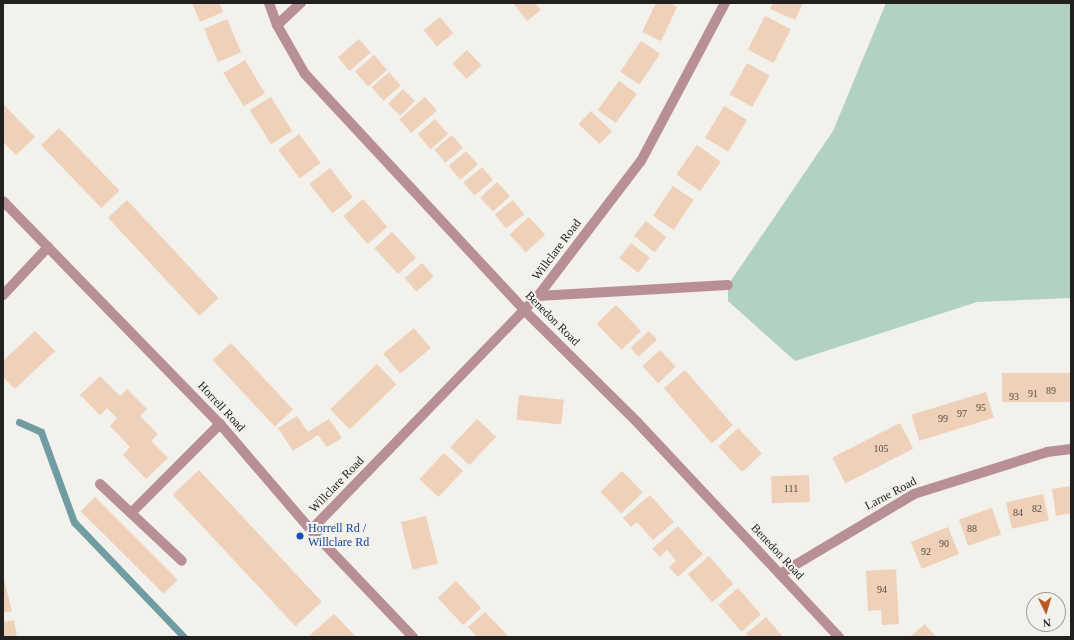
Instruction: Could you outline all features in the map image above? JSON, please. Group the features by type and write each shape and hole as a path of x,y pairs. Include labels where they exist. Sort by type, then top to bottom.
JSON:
{"street":[{"name":"Benedon Road","path":"269,3 277,25 305,74 525,311 638,423 839,637"},
{"path":"277,25 302,3"},
{"name":"Willclare Road","path":"311,530 538,296 641,161 725,3"},
{"name":"Horrell Road","path":"3,201 220,424 311,530 410,636"},
{"path":"3,295 48,247"},
{"path":"538,296 728,285"},
{"path":"131,513 220,424"},
{"name":"Larne Road","path":"780,574 914,494 1047,452 1071,449"},
{"path":"100,484 182,561"}],"green space":[{"path":"886,3 1071,3 1071,298 977,302 795,361 728,301 728,285 833,131"}],"building":[{"path":"192,3 219,3 223,12 200,22"},
{"path":"513,3 535,3 541,10 527,21"},
{"path":"656,3 670,3 677,7 661,41 642,32"},
{"path":"773,3 803,3 795,20 770,9"},
{"path":"765,16 791,29 774,63 748,50"},
{"path":"440,17 453,33 437,47 424,30"},
{"path":"227,19 241,52 218,62 204,29"},
{"path":"359,39 371,53 350,71 338,57"},
{"path":"641,41 660,54 639,85 620,72"},
{"path":"467,50 481,65 467,79 452,64"},
{"path":"374,55 387,70 368,86 355,71"},
{"path":"245,60 265,93 244,106 224,73"},
{"path":"747,63 770,76 752,107 730,94"},
{"path":"389,72 401,86 383,101 372,87"},
{"path":"619,81 637,94 616,123 598,110"},
{"path":"403,89 415,101 400,116 388,104"},
{"path":"271,97 292,131 271,144 250,110"},
{"path":"425,97 437,111 411,133 399,119"},
{"path":"3,104 35,137 16,155 3,142"},
{"path":"724,106 747,120 728,152 705,138"},
{"path":"591,111 612,131 599,144 578,124"},
{"path":"435,119 448,134 431,149 418,134"},
{"path":"59,128 119,191 101,208 41,145"},
{"path":"299,134 321,163 300,178 278,150"},
{"path":"452,135 463,148 445,163 434,150"},
{"path":"697,145 721,162 700,191 676,174"},
{"path":"466,151 478,165 460,180 449,166"},
{"path":"482,167 493,180 475,195 464,182"},
{"path":"330,168 353,197 332,213 310,184"},
{"path":"497,182 510,196 493,212 480,198"},
{"path":"673,186 694,200 674,230 653,216"},
{"path":"363,199 387,227 368,244 343,216"},
{"path":"127,200 218,298 199,316 108,218"},
{"path":"513,200 524,214 506,228 495,214"},
{"path":"529,217 545,235 526,252 510,234"},
{"path":"646,221 666,237 654,252 634,236"},
{"path":"392,232 416,258 398,274 374,248"},
{"path":"631,243 650,258 638,273 619,258"},
{"path":"422,263 434,277 416,292 405,278"},
{"path":"616,305 641,331 622,350 597,324"},
{"path":"414,328 431,348 400,374 383,354"},
{"path":"35,331 55,351 15,389 3,377 3,361"},
{"path":"649,331 657,340 638,357 630,348"},
{"path":"231,343 293,410 275,427 213,360"},
{"path":"660,350 676,367 658,383 642,366"},
{"path":"377,364 396,384 350,429 330,409"},
{"path":"685,370 733,425 712,443 664,388"},
{"path":"1002,373 1071,373 1071,402 1002,402"},
{"path":"100,376 120,396 127,389 147,409 140,416 158,434 151,441 168,458 146,479 123,455 130,447 110,426 117,418 107,408 100,415 80,395"},
{"path":"986,392 994,418 919,441 911,415"},
{"path":"519,395 564,400 561,425 516,420"},
{"path":"297,416 308,432 329,419 342,438 327,447 318,435 293,451 278,428"},
{"path":"477,419 496,437 469,465 450,448"},
{"path":"900,423 913,449 845,483 832,458"},
{"path":"738,428 762,454 742,472 718,446"},
{"path":"444,453 463,471 438,497 419,479"},
{"path":"199,470 322,602 295,626 173,495"},
{"path":"622,471 643,493 621,513 600,492"},
{"path":"809,475 810,502 772,503 771,476"},
{"path":"1071,486 1071,513 1056,516 1052,489"},
{"path":"1043,494 1049,520 1012,529 1006,503"},
{"path":"650,495 674,522 653,540 637,522 631,527 623,518"},
{"path":"95,497 178,580 164,594 81,511"},
{"path":"992,508 1001,534 968,546 959,519"},
{"path":"426,516 438,564 413,570 401,522"},
{"path":"678,526 703,554 678,577 669,567 676,561 667,550 660,557 652,549"},
{"path":"948,527 959,554 922,569 911,542"},
{"path":"709,556 733,584 712,602 688,574"},
{"path":"896,569 899,624 882,625 881,610 868,611 866,571"},
{"path":"3,576 12,611 3,613"},
{"path":"456,581 481,608 463,625 438,598"},
{"path":"738,588 761,614 741,631 718,605"},
{"path":"485,612 509,637 477,637 468,627"},
{"path":"334,614 356,637 308,637"},
{"path":"766,617 783,637 749,637 746,634"},
{"path":"14,620 17,637 3,637 3,622"},
{"path":"925,624 936,637 910,637"}],"waterway":[{"path":"19,422 41,432 74,522 184,637"}],"place":[{"name":"Horrell Rd / Willclare Rd","path":"300,536"}]}
